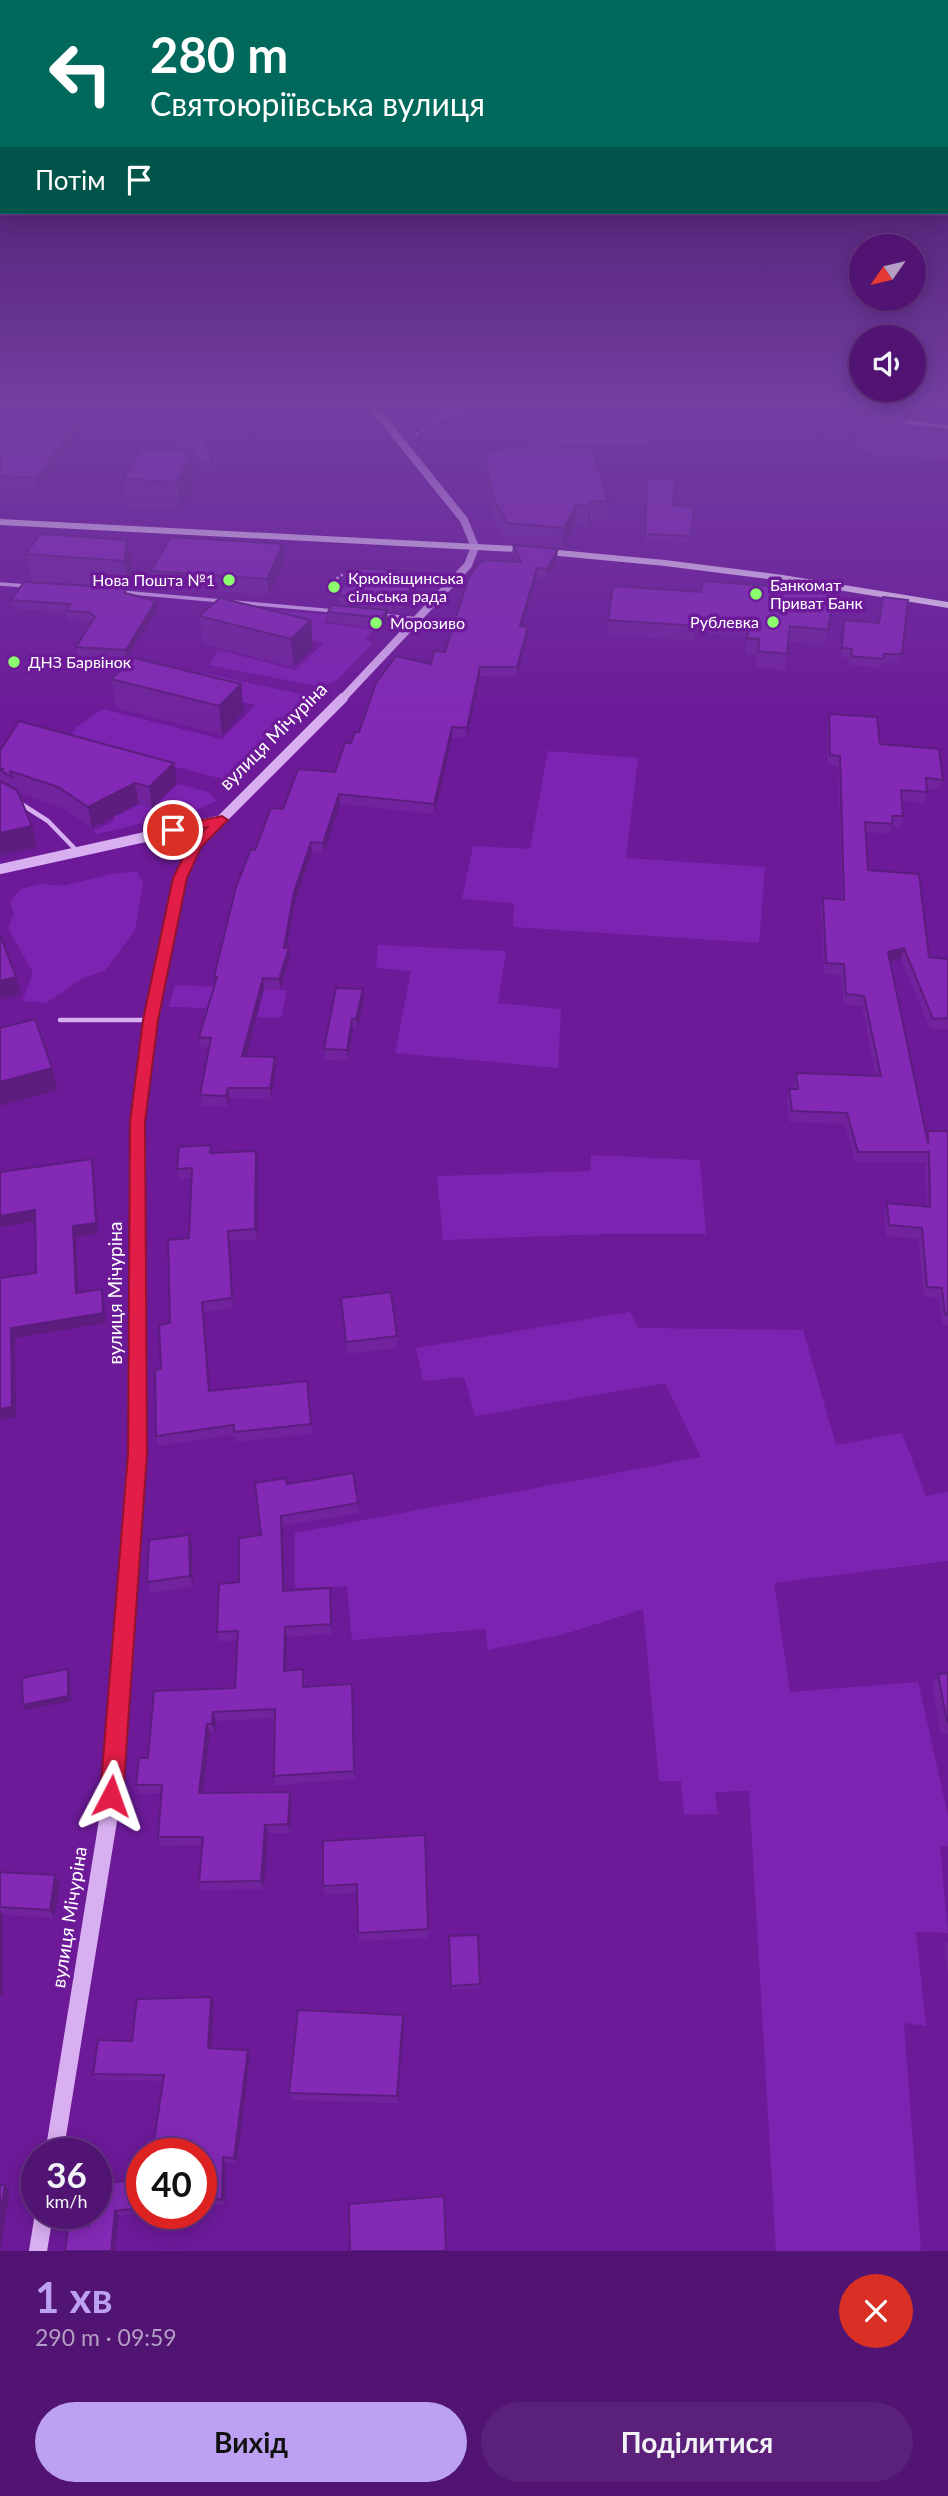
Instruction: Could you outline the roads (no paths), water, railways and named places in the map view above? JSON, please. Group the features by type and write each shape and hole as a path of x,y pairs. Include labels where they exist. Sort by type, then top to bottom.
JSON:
{"main road":[{"path":"0,522 475,547 665,563 815,582 948,605"}],"street":[{"path":"458,512 475,547"},
{"name":"вулиця Мічуріна","path":"57,2138 111,1796 138,1454 138,1122 150,1020 180,878 195,846 468,565 475,547"},
{"path":"0,869 222,820"},
{"path":"38,2251 42,2229"}],"lane":[{"path":"0,584 39,587"},
{"path":"118,592 335,611"},
{"path":"376,615 417,619"},
{"path":"12,798 48,821 77,851"},
{"path":"60,1020 150,1020"}],"place":[{"name":"Нова Пошта №1","path":"229,580"},
{"name":"Крюківщинська сільська рада","path":"334,587"},
{"name":"Банкомат Приват Банк","path":"756,594"},
{"name":"Рублевка","path":"773,622"},
{"name":"Морозиво","path":"376,623"},
{"name":"ДНЗ Барвінок","path":"14,662"}]}
